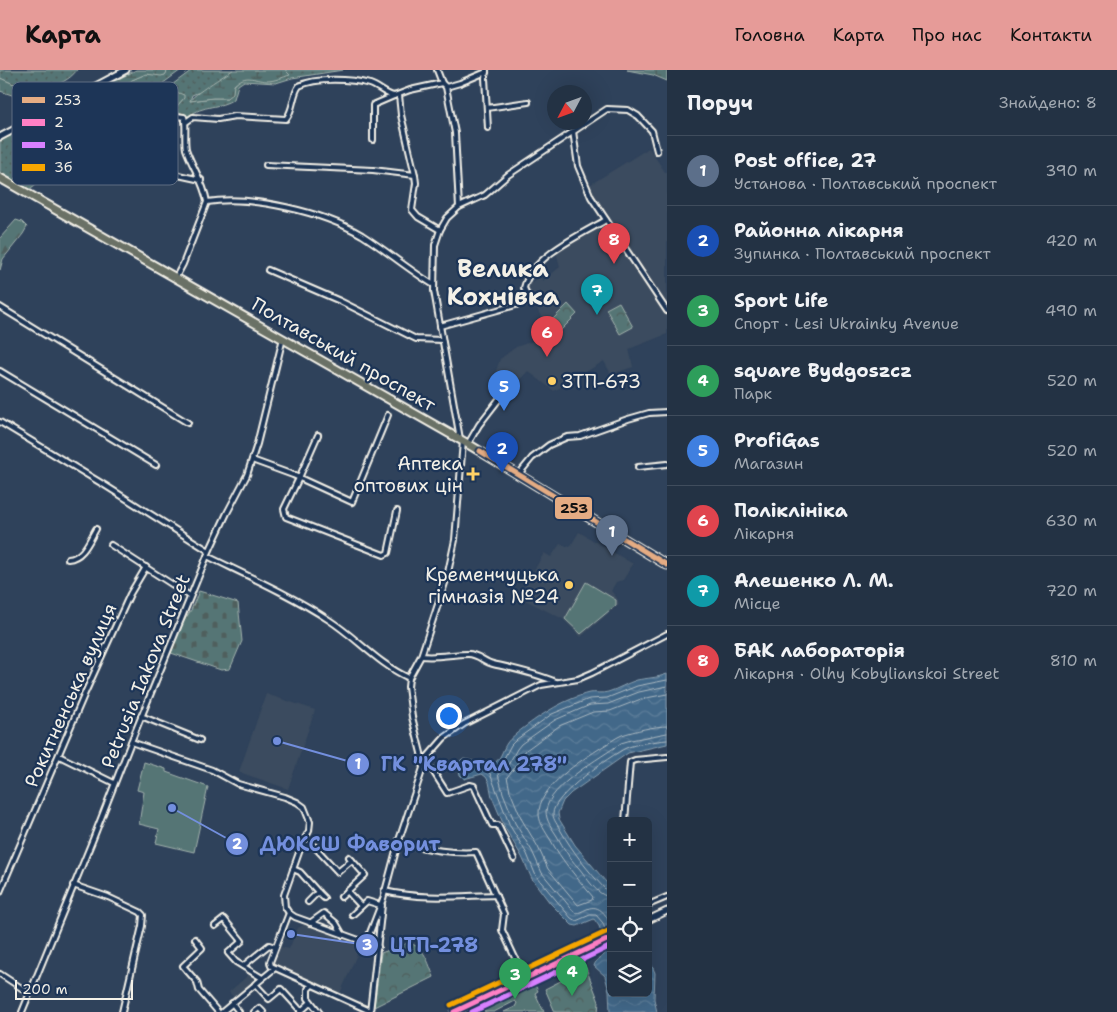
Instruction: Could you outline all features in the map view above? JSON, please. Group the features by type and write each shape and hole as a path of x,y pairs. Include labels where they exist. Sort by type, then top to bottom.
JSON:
{"highway":[{"name":"Полтавський проспект","path":"0,178 464,441 667,565"}],"street":[{"path":"100,82 118,72 126,70"},
{"path":"437,70 442,83 446,87 455,133 459,207"},
{"path":"446,87 486,71"},
{"path":"486,71 488,128"},
{"path":"186,122 193,117 218,119 236,116 286,119 290,114 295,93 299,86 318,81 363,83 396,95"},
{"path":"372,140 373,105 410,90 442,83"},
{"path":"396,95 415,175 416,183 412,210 418,217 440,230"},
{"path":"487,108 528,102"},
{"path":"366,943 382,899 398,842 423,768 412,717 408,687 409,678 422,656 447,577 457,524 464,441 442,340 434,285 435,245 440,230 447,218 459,207 485,195 508,175 608,109 628,110 638,116 652,131 657,151"},
{"path":"176,278 207,202 201,180 186,149 184,132 186,122 184,117 178,116"},
{"path":"0,137 12,130"},
{"path":"573,131 578,166 591,196 667,311"},
{"path":"266,165 373,170 415,175"},
{"path":"178,175 201,180"},
{"path":"207,202 223,199 279,206 337,222 360,235 434,285"},
{"path":"440,326 530,302 524,288 530,272 561,246 606,220"},
{"path":"268,270 340,301 416,339 442,340"},
{"path":"0,307 188,423"},
{"name":"Petrusia Iakova Street","path":"22,1012 73,885 94,839 114,783 190,596 226,513 247,475 283,338"},
{"path":"0,371 156,465"},
{"path":"464,441 503,394"},
{"path":"518,475 532,458 549,445 567,437 580,436 648,413 667,412"},
{"path":"252,460 299,478 352,502 388,414"},
{"path":"0,422 209,551"},
{"path":"318,435 284,509 286,517 384,555 388,553 397,511"},
{"path":"638,467 667,464"},
{"path":"68,559 75,558 82,553 96,529"},
{"path":"110,545 190,596"},
{"path":"207,556 327,619 388,667 409,678"},
{"name":"Рокитненська вулиця","path":"0,892 85,693 130,594 146,567"},
{"path":"423,762 444,738 464,724 541,685 578,679 592,674 667,634"},
{"path":"422,656 475,655 491,664 520,670 556,682"},
{"path":"141,716 200,740"},
{"path":"131,742 212,770 238,784 291,799 304,807 310,822 309,831 302,844 284,895 284,901 289,913 310,923 378,947"},
{"path":"59,756 114,783"},
{"path":"625,817 630,762 667,757"},
{"path":"423,762 433,771 447,793 470,785 474,786 492,825 498,825 514,859"},
{"path":"398,842 443,851 476,852 504,914 502,930 525,978"},
{"path":"302,844 313,844 338,872 350,858 365,875 341,897"},
{"path":"293,869 300,872 324,898"},
{"path":"73,885 108,897 143,915 122,1012"},
{"path":"347,891 361,906"},
{"path":"384,891 401,895 434,898 496,894"},
{"path":"308,902 318,892"},
{"path":"652,903 667,897"},
{"path":"289,913 270,962 275,968 370,1012 382,899"},
{"path":"352,915 367,902 380,905"},
{"path":"652,918 667,911"},
{"path":"310,923 324,913 336,923 343,935"},
{"path":"215,926 224,919 242,941 228,953 236,962 262,978"},
{"path":"195,939 202,948 183,966 197,982 199,990 218,1012"},
{"path":"454,1012 607,940"},
{"path":"243,966 268,945 275,948"},
{"path":"222,1012 275,968"},
{"path":"0,974 29,993"},
{"path":"255,984 269,999 281,989 301,1012 311,1002"},
{"path":"312,985 307,993 319,1012"},
{"path":"232,1004 239,1012"},
{"path":"254,1012 259,1008 263,1012"}],"shaded area":[{"path":"649,148 665,172 667,172 667,306 588,186"},
{"path":"605,221 667,315 667,334 629,349 633,367 611,374 604,361 554,391 528,371 501,399 490,389 500,359 516,347 553,334 539,313 527,285 540,277 543,281 560,267 556,251 563,250 562,248 567,247"},
{"name":"Кременчуцька гімназія №24","path":"579,532 633,564 623,580 616,582 611,591 619,604 581,637 563,619 519,597 544,553 551,557 560,544 570,547"},
{"path":"266,694 315,710 288,789 239,772"},
{"path":"305,924 361,945 339,996 275,966 271,960 277,946 289,949 298,928"},
{"path":"252,972 257,979 234,998 229,992"}],"green space":[{"path":"0,70 77,70 62,82 12,83 0,78"},
{"path":"136,70 168,70 165,75 161,76 146,74 130,82 113,82"},
{"path":"168,70 181,70 165,82 130,82 146,74 165,75"},
{"path":"192,70 233,70 205,90 192,95 190,101 227,98 241,79 256,79 287,71 285,70 343,70 292,78 276,83 244,81 238,85 234,99 199,110 187,117 181,113 178,114 178,105 184,98 178,94 178,82 176,82"},
{"path":"233,70 285,70 290,75 270,81 246,78 234,85 233,93 227,98 190,101 202,90"},
{"path":"627,70 667,70 667,81 653,75"},
{"path":"0,78 12,83 12,95 0,91"},
{"path":"178,93 184,95 184,98 178,105"},
{"path":"12,133 12,181 0,174 0,139"},
{"path":"20,185 35,185 29,190"},
{"path":"16,220 22,222 27,227 3,259 0,270 0,238"},
{"path":"619,302 633,327 620,334 606,309"},
{"path":"568,304 577,314 560,331 550,322"},
{"path":"586,582 616,600 616,605 581,634 565,619"},
{"path":"199,591 238,603 242,641 230,669 221,670 171,653 182,624 191,610"},
{"path":"144,762 208,787 194,852 156,843 159,829 139,824 144,792 137,790"},
{"path":"408,943 422,951 434,977 374,1007 381,953"},
{"path":"586,968 599,1002 598,1012 555,1012 545,989"},
{"path":"535,985 538,991 535,993 544,1012 504,1012 515,1007 517,1003 515,1001 494,1012 485,1012 483,1009"}],"water":[{"path":"667,674 667,744 628,753 571,793 563,801 558,813 559,819 575,845 607,883 607,947 599,926 594,919 577,926 572,925 550,903 532,879 505,828 486,777 482,774 464,779 460,775 458,764 462,759 489,765 495,763 507,743 515,735 527,725 559,705 589,693 608,692 637,680"},
{"path":"607,951 607,984 605,976 594,966"},
{"path":"652,966 655,973 654,999 657,1012 610,1012 609,997 652,997"}],"transit line":[{"name":"253","path":"480,451 667,565"},
{"name":"3б","path":"451,1005 607,931"},
{"name":"2","path":"454,1012 607,940"},
{"name":"3а","path":"472,1012 607,948"}],"place":[{"name":"БАК лабораторія","path":"614,264"},
{"name":"Алешенко Л. М.","path":"597,315"},
{"name":"Поліклініка","path":"547,357"},
{"name":"ЗТП-673","path":"552,381"},
{"name":"ProfiGas","path":"504,411"},
{"name":"Районна лікарня","path":"502,473"},
{"name":"Аптека оптових цін","path":"473,474"},
{"name":"Post office, 27","path":"612,556"},
{"name":"Кременчуцька гімназія №24","path":"569,585"},
{"name":"ГК \"Квартал 278\"","path":"277,741"},
{"name":"ДЮКСШ Фаворит","path":"172,808"},
{"name":"ЦТП-278","path":"291,934"},
{"name":"square Bydgoszcz","path":"572,996"},
{"name":"Sport Life","path":"515,999"}],"district":[{"name":"Велика Кохнівка","path":"503,283"}]}
